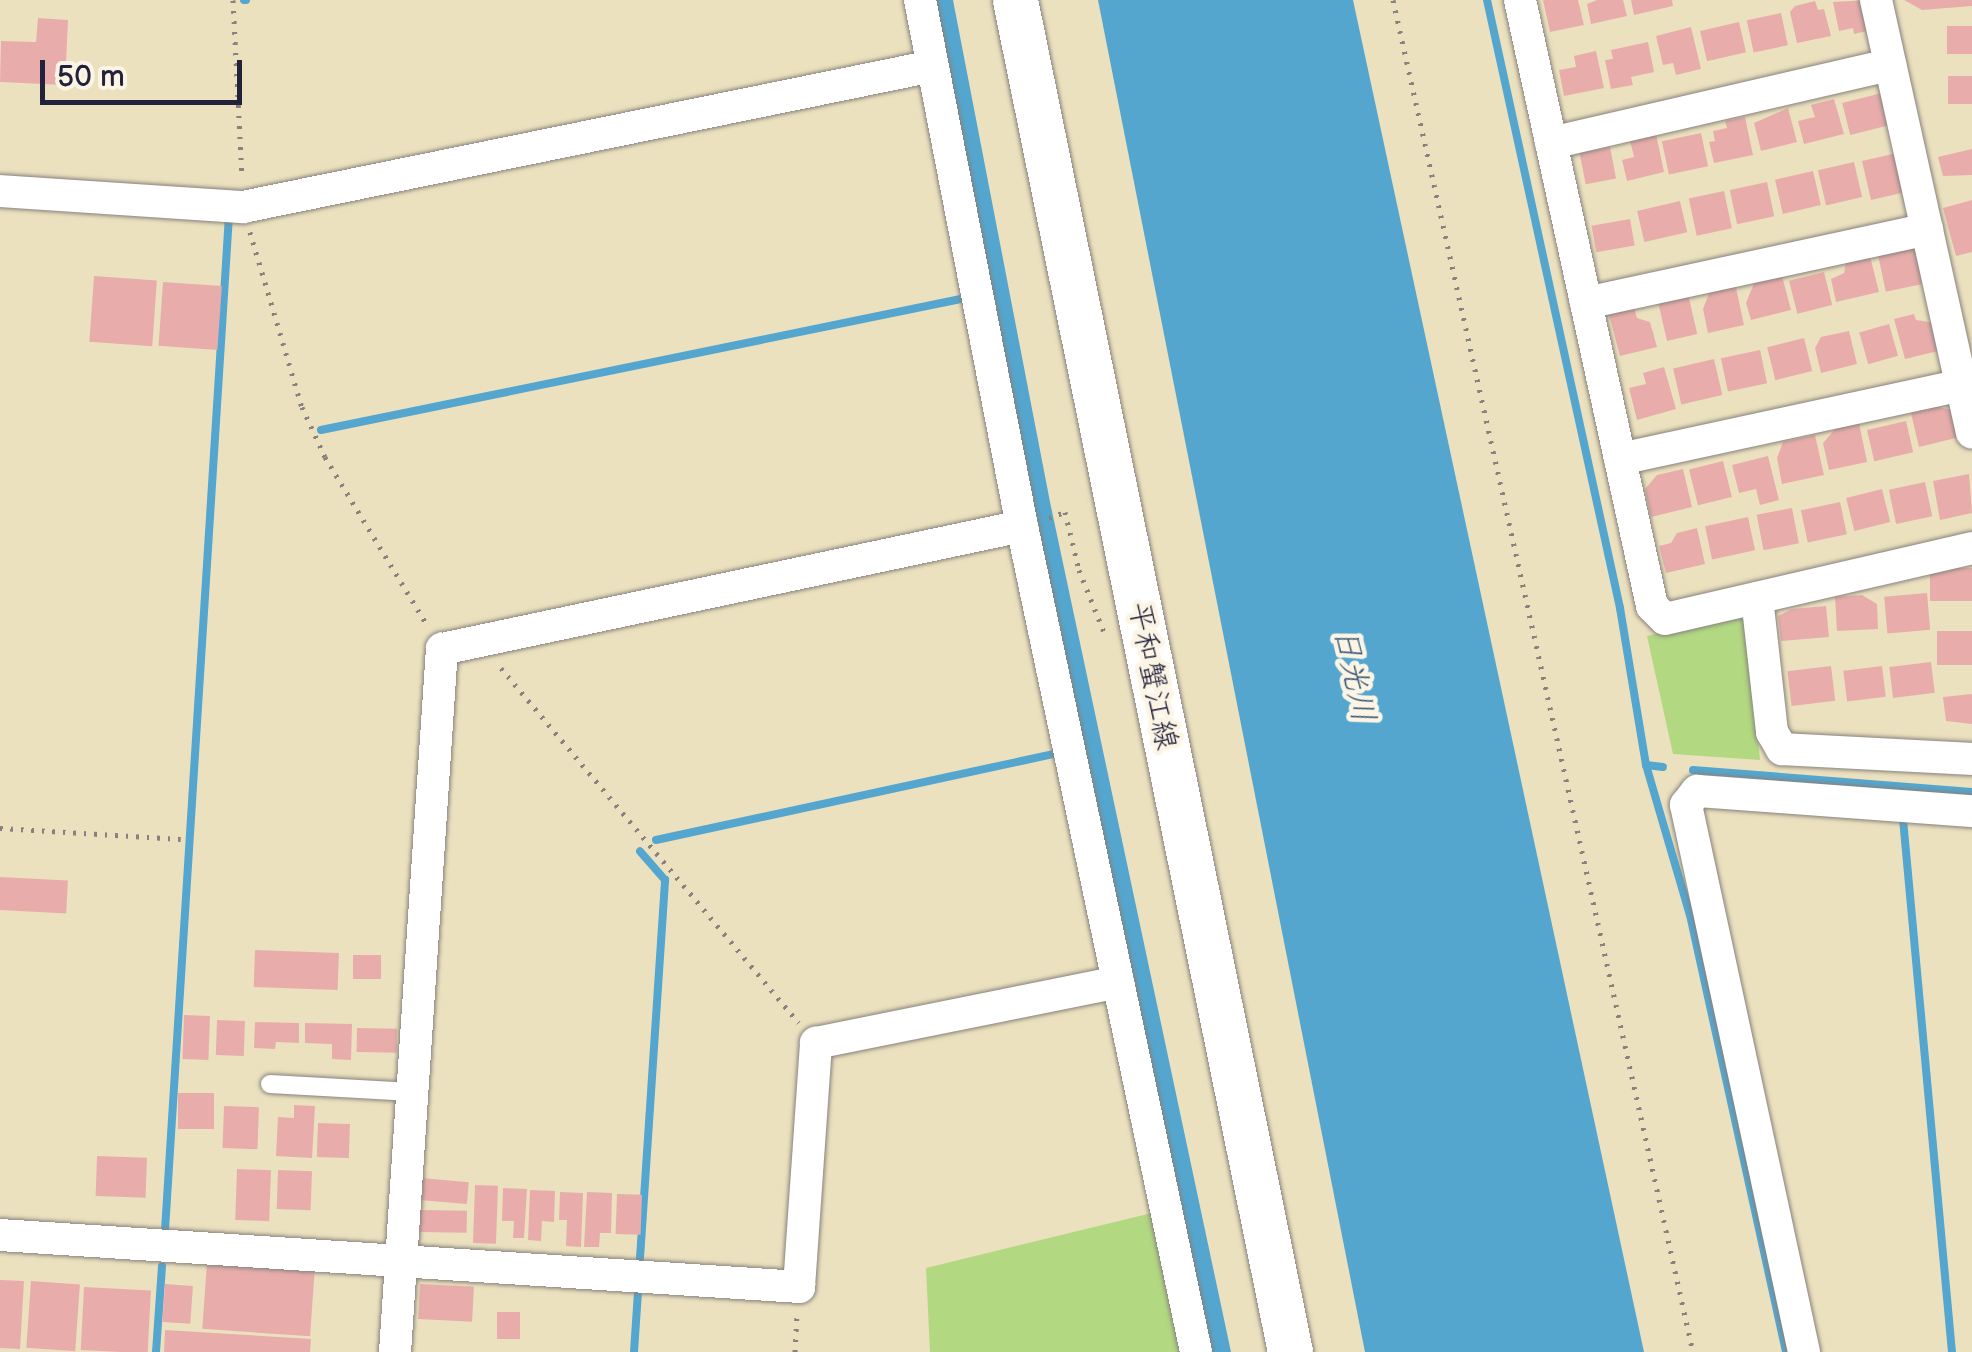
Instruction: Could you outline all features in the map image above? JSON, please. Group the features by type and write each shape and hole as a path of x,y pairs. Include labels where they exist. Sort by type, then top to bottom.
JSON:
{"main road":[{"name":"平和蟹江線","path":"1015,0 1290,1352"}],"street":[{"path":"920,0 1022,526 1196,1352"},
{"path":"1520,0 1652,606 1665,619 1972,548"},
{"path":"1876,0 1972,432"},
{"path":"1551,143 1890,65"},
{"path":"0,191 243,207 933,66"},
{"path":"1586,303 1927,229"},
{"path":"1620,459 1962,385"},
{"path":"395,1352 442,648 1022,526"},
{"path":"1757,598 1772,732 1782,749 1972,759"},
{"path":"1804,1352 1686,805 1697,791 1972,812"},
{"path":"0,1235 799,1287 816,1043 1118,982"}],"lane":[{"path":"270,1084 412,1092"}],"path":[{"path":"233,0 243,207 309,424 324,458 442,648"},
{"path":"1393,0 1693,1352"},
{"path":"476,638 816,1043"},
{"path":"0,828 181,839"}],"green space":[{"path":"1733,615 1745,621 1760,760 1673,754 1647,636"},
{"path":"1156,1212 1185,1352 930,1352 926,1268"}],"water":[{"path":"930,0 953,0 1050,502 1231,1352 1208,1352"},
{"name":"日光川","path":"1098,0 1353,0 1644,1352 1365,1352"}],"building":[{"path":"1543,0 1578,0 1584,25 1550,32"},
{"path":"1623,0 1627,16 1591,24 1587,4"},
{"path":"1631,0 1672,0 1673,6 1634,15"},
{"path":"1869,0 1875,29 1854,34 1853,28 1839,31 1833,2"},
{"path":"1904,0 1972,0 1972,6 1922,10"},
{"path":"1815,1 1818,10 1824,9 1831,36 1797,43 1790,12 1795,6"},
{"path":"1781,13 1788,45 1754,53 1747,20"},
{"path":"38,18 68,20 65,85 0,82 1,41 36,42"},
{"path":"1739,22 1746,52 1707,61 1700,31"},
{"path":"1947,26 1972,26 1972,54 1947,54"},
{"path":"1691,27 1701,69 1676,75 1673,63 1663,65 1656,36"},
{"path":"1648,42 1654,72 1631,77 1633,85 1611,89 1605,60 1613,59 1611,50"},
{"path":"1596,51 1604,88 1564,96 1559,70 1576,67 1574,56"},
{"path":"1948,76 1972,76 1972,104 1948,104"},
{"path":"1882,93 1890,125 1850,135 1842,103"},
{"path":"1834,99 1844,134 1804,144 1798,121 1815,117 1811,105"},
{"path":"1788,108 1797,142 1761,151 1754,123"},
{"path":"1745,117 1753,155 1714,163 1709,142 1715,141 1713,131 1727,128 1725,121"},
{"path":"1701,133 1708,166 1669,175 1662,141"},
{"path":"1656,134 1664,172 1627,181 1622,160 1634,157 1630,140"},
{"path":"1610,147 1616,178 1586,184 1580,153"},
{"path":"1972,149 1972,175 1943,176 1938,157"},
{"path":"1901,152 1910,191 1871,200 1862,161"},
{"path":"1854,162 1862,197 1826,205 1818,170"},
{"path":"1813,171 1821,205 1783,214 1775,180"},
{"path":"1767,182 1774,216 1737,224 1730,190"},
{"path":"1724,191 1732,228 1697,236 1689,198"},
{"path":"1972,200 1972,252 1956,256 1943,208"},
{"path":"1680,201 1687,232 1644,242 1637,211"},
{"path":"1630,219 1635,246 1596,252 1592,226"},
{"path":"1918,246 1926,283 1886,292 1878,255"},
{"path":"1870,256 1879,292 1836,302 1831,279 1844,273 1846,261"},
{"path":"1824,272 1832,305 1797,314 1789,281"},
{"path":"94,276 157,280 152,346 89,342"},
{"path":"1782,276 1791,310 1751,320 1746,303 1754,283"},
{"path":"163,282 222,286 217,350 159,346"},
{"path":"1735,283 1744,325 1708,333 1703,309 1711,288"},
{"path":"1688,294 1697,334 1667,341 1658,301"},
{"path":"1633,304 1637,318 1650,322 1657,347 1620,356 1608,311"},
{"path":"1914,314 1916,320 1935,323 1942,350 1905,359 1894,319"},
{"path":"1889,324 1898,356 1868,364 1859,333"},
{"path":"1849,331 1857,364 1821,373 1815,348 1821,337"},
{"path":"1804,338 1812,371 1775,380 1767,347"},
{"path":"1760,350 1767,383 1728,392 1721,358"},
{"path":"1714,359 1722,395 1681,404 1673,368"},
{"path":"1664,367 1676,409 1637,420 1629,388 1646,384 1643,373"},
{"path":"1927,405 1954,410 1960,437 1919,447 1910,409"},
{"path":"1906,421 1913,452 1874,461 1867,430"},
{"path":"1859,423 1867,462 1829,470 1823,443 1837,427"},
{"path":"1815,435 1824,475 1782,484 1777,458 1783,442"},
{"path":"1768,456 1779,500 1760,505 1756,489 1739,493 1732,465"},
{"path":"1723,461 1732,497 1698,505 1689,469"},
{"path":"1683,469 1692,507 1651,517 1645,489 1657,475"},
{"path":"1969,474 1972,513 1940,520 1933,481"},
{"path":"1925,482 1932,516 1896,524 1889,490"},
{"path":"1882,489 1890,522 1854,531 1846,498"},
{"path":"1840,502 1847,534 1808,543 1801,510"},
{"path":"1792,508 1799,543 1764,550 1757,515"},
{"path":"1748,517 1755,550 1712,559 1705,526"},
{"path":"1697,528 1705,564 1666,573 1659,546 1671,543 1677,533"},
{"path":"1930,568 1972,568 1972,601 1930,601"},
{"path":"1927,593 1930,630 1887,634 1884,597"},
{"path":"1862,595 1877,604 1878,629 1837,631 1835,597"},
{"path":"1826,606 1829,637 1781,641 1778,616 1792,609"},
{"path":"1937,631 1972,631 1972,665 1937,665"},
{"path":"1931,662 1935,693 1893,698 1889,667"},
{"path":"1831,666 1835,701 1792,706 1787,671"},
{"path":"1882,666 1886,697 1847,702 1843,671"},
{"path":"1972,694 1972,724 1946,721 1943,697"},
{"path":"0,877 68,881 66,914 0,910"},
{"path":"255,950 339,953 338,990 254,987"},
{"path":"353,955 381,955 381,979 353,979"},
{"path":"184,1015 210,1016 208,1060 182,1059"},
{"path":"217,1020 245,1021 244,1056 216,1055"},
{"path":"255,1022 299,1023 299,1043 276,1042 275,1049 254,1048"},
{"path":"305,1023 352,1024 351,1060 332,1059 332,1044 305,1043"},
{"path":"357,1028 397,1029 397,1053 357,1052"},
{"path":"178,1093 214,1093 214,1129 178,1129"},
{"path":"294,1105 315,1106 312,1158 276,1156 278,1117 294,1118"},
{"path":"224,1106 259,1107 258,1149 223,1148"},
{"path":"318,1123 350,1124 349,1158 317,1157"},
{"path":"97,1156 147,1158 146,1198 96,1196"},
{"path":"237,1169 271,1170 269,1221 235,1220"},
{"path":"278,1170 312,1171 311,1210 277,1209"},
{"path":"421,1178 469,1182 467,1204 419,1200"},
{"path":"475,1185 498,1186 496,1244 473,1243"},
{"path":"503,1188 527,1189 524,1238 513,1238 514,1221 502,1221"},
{"path":"530,1190 555,1191 554,1222 542,1221 541,1241 528,1240"},
{"path":"560,1192 583,1193 581,1247 566,1246 567,1220 559,1220"},
{"path":"587,1192 612,1193 611,1233 600,1233 599,1247 584,1247"},
{"path":"617,1194 642,1195 641,1235 616,1234"},
{"path":"420,1210 467,1211 467,1233 420,1232"},
{"path":"207,1262 315,1270 310,1336 202,1329"},
{"path":"0,1280 24,1281 20,1349 0,1348"},
{"path":"31,1281 80,1284 75,1351 26,1348"},
{"path":"165,1284 193,1286 190,1324 162,1322"},
{"path":"420,1284 474,1287 472,1322 418,1319"},
{"path":"84,1287 151,1291 148,1352 81,1350"},
{"path":"497,1312 520,1312 520,1339 497,1339"},
{"path":"165,1330 311,1339 310,1352 164,1352"}],"waterway":[{"path":"1487,0 1620,608 1646,765 1690,915 1786,1352"},
{"path":"165,1230 229,216"},
{"path":"321,430 961,299"},
{"path":"656,840 1053,754"},
{"path":"1646,765 1663,767"},
{"path":"1693,770 1972,792"},
{"path":"1903,819 1952,1352"},
{"path":"640,851 665,880 640,1258"},
{"path":"156,1352 162,1266"},
{"path":"634,1352 638,1292"}]}
